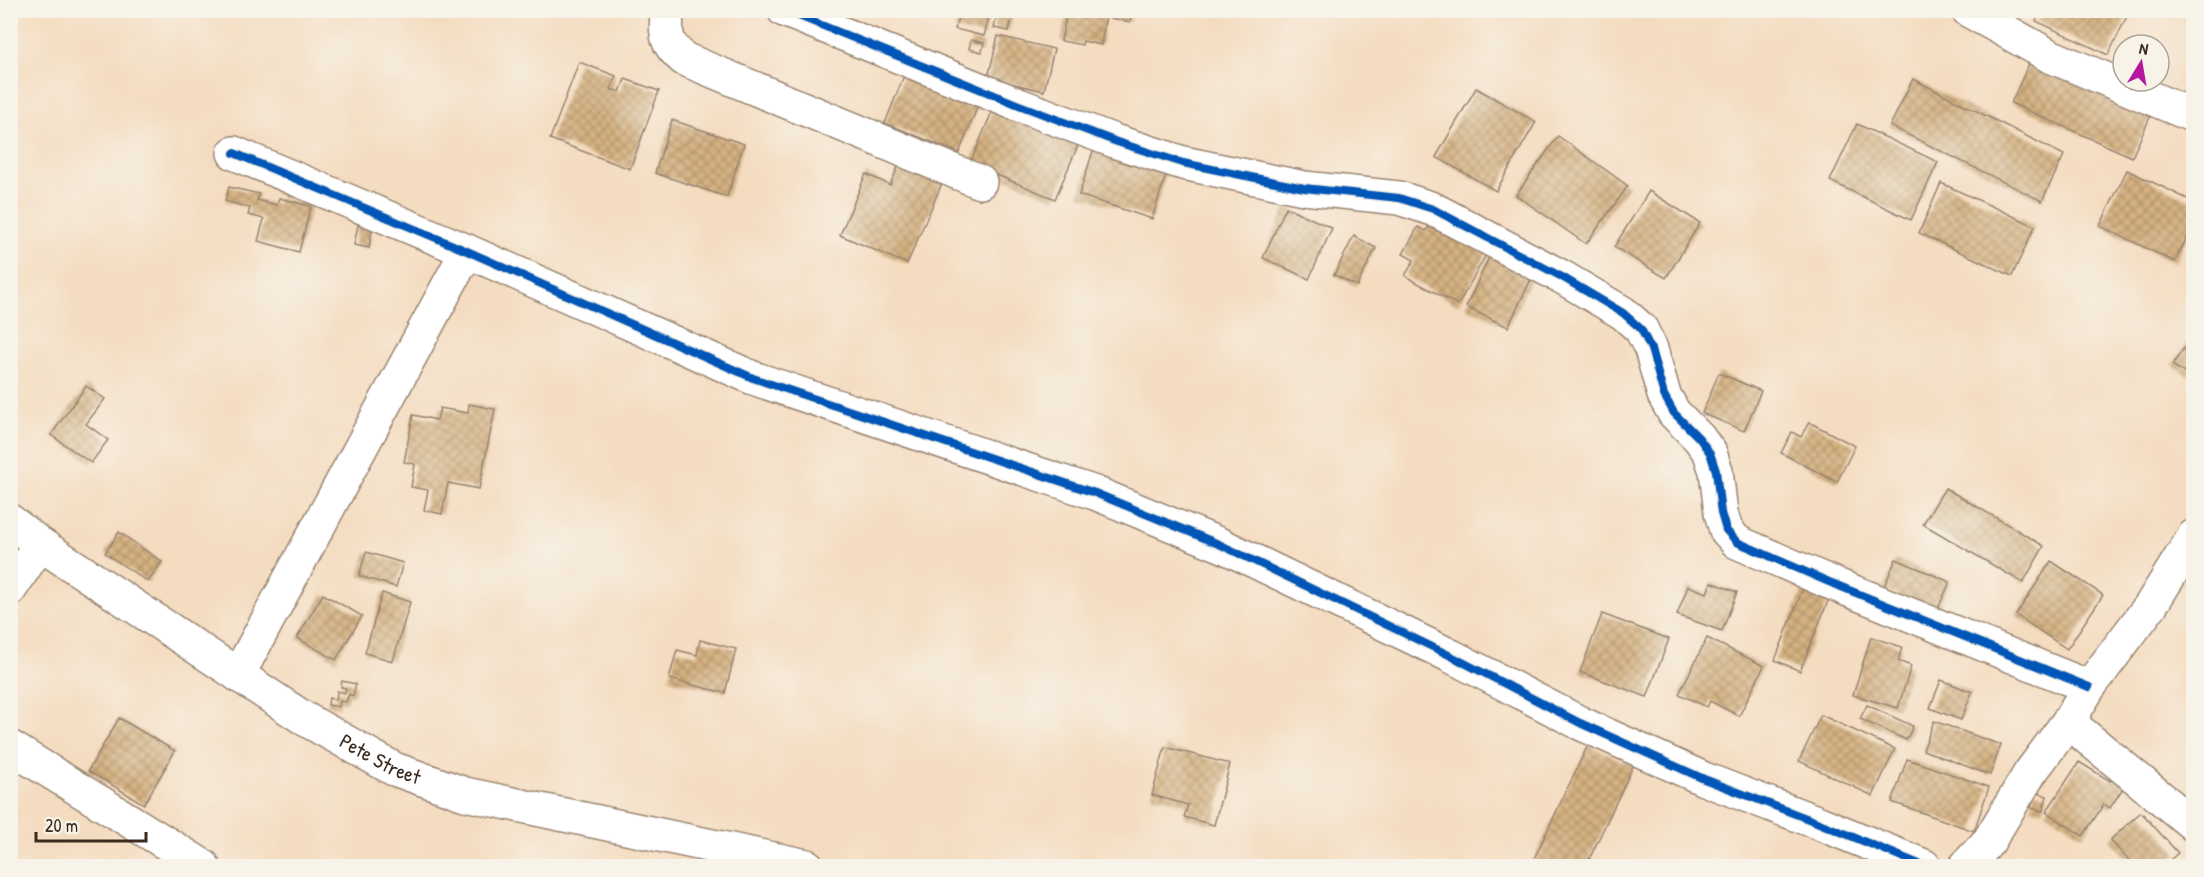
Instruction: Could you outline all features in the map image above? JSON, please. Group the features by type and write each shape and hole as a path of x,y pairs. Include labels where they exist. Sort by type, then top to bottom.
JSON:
{"street":[{"path":"667,10 666,36 671,48 684,59 980,182"},
{"path":"784,10 1019,105 1117,142 1183,163 1304,188 1399,198 1433,209 1562,277 1623,314 1641,329 1651,349 1664,395 1674,413 1699,438 1710,453 1716,471 1723,521 1726,530 1737,542 1829,582 2089,687"},
{"path":"1968,10 2050,56 2193,116"},
{"path":"234,153 466,251 753,378 1095,493 1221,545 1642,751 1704,779 1819,823 1924,867"},
{"path":"238,675 466,251"},
{"name":"Pete Street","path":"10,521 40,544 305,719 394,770 465,794 807,867"},
{"path":"1966,867 1989,841 2030,773 2068,722 2089,687 2151,605 2193,536"},
{"path":"10,589 40,544"},
{"path":"2068,722 2193,825"},
{"path":"10,747 203,867"}],"building":[{"path":"960,10 991,10 984,36 955,29"},
{"path":"1080,10 1107,10 1101,45 1083,41 1082,45 1061,41 1067,12 1079,14"},
{"path":"1111,10 1132,10 1130,22 1110,18"},
{"path":"2041,10 2130,10 2119,33 2111,33 2111,49 2108,55 2036,21"},
{"path":"998,11 1013,14 1009,31 994,28"},
{"path":"998,36 1054,49 1044,91 988,78"},
{"path":"971,40 984,43 982,52 969,49"},
{"path":"2031,59 2152,113 2132,157 2011,103"},
{"path":"579,62 616,76 611,89 620,92 625,79 659,91 630,169 550,139"},
{"path":"907,68 981,98 959,153 885,123"},
{"path":"1913,79 2064,155 2042,201 1890,126"},
{"path":"1476,88 1536,122 1496,191 1436,157"},
{"path":"994,107 1079,143 1055,199 970,164"},
{"path":"672,120 744,144 727,197 655,173"},
{"path":"1857,124 1938,162 1911,220 1830,181"},
{"path":"1558,136 1628,186 1586,244 1516,195"},
{"path":"1094,148 1167,172 1152,219 1079,195"},
{"path":"900,163 943,181 907,264 840,235 866,174 890,185"},
{"path":"2127,170 2194,202 2194,223 2175,262 2100,226"},
{"path":"1941,183 2035,226 2012,276 1919,233"},
{"path":"229,187 259,194 257,200 277,205 279,198 311,206 299,252 258,241 264,219 248,215 250,208 225,201"},
{"path":"1649,191 1700,223 1666,278 1614,247"},
{"path":"1286,207 1332,228 1309,279 1263,258"},
{"path":"1431,223 1487,253 1458,305 1405,276 1414,260 1403,254 1418,227 1426,231"},
{"path":"358,225 372,228 369,248 354,245"},
{"path":"1354,236 1376,248 1357,286 1334,275"},
{"path":"1490,255 1533,275 1508,327 1466,307"},
{"path":"2194,334 2194,379 2172,365"},
{"path":"1719,373 1761,391 1744,431 1702,413"},
{"path":"86,386 105,399 86,424 108,440 91,463 51,435"},
{"path":"469,404 495,409 479,489 448,483 442,514 424,510 428,490 411,487 415,464 404,462 413,415 437,420 440,408 468,413"},
{"path":"1809,422 1855,446 1837,482 1781,453 1792,432 1801,437"},
{"path":"1945,488 2044,546 2023,583 1923,524"},
{"path":"119,532 162,562 148,582 105,553"},
{"path":"366,552 403,563 396,587 359,576"},
{"path":"1896,559 1950,582 1936,613 1883,589"},
{"path":"2051,561 2103,595 2067,649 2016,615"},
{"path":"1806,581 1832,591 1800,671 1775,660"},
{"path":"1711,582 1737,592 1722,631 1677,615 1688,586 1707,593"},
{"path":"382,593 410,602 393,661 365,653"},
{"path":"323,594 362,616 336,660 297,638"},
{"path":"1602,614 1669,639 1647,697 1580,672"},
{"path":"1871,637 1902,647 1898,661 1911,666 1898,708 1853,695"},
{"path":"1707,638 1764,666 1739,716 1710,701 1707,707 1679,694"},
{"path":"700,640 736,649 725,693 669,679 677,650 697,655"},
{"path":"1941,680 1972,692 1961,720 1930,708"},
{"path":"342,681 356,684 353,696 349,694 346,702 340,701 339,707 328,705 329,698 336,700 337,691 345,693 346,688 341,687"},
{"path":"1867,705 1913,726 1906,740 1860,719"},
{"path":"1821,715 1895,749 1873,796 1799,761"},
{"path":"119,718 175,751 144,804 88,771"},
{"path":"1934,721 2001,745 1990,775 1923,750"},
{"path":"1588,745 1633,766 1586,866 1531,865"},
{"path":"1165,747 1230,764 1214,825 1184,817 1188,805 1152,795"},
{"path":"1907,759 1989,787 1974,831 1892,802"},
{"path":"2079,762 2110,781 2114,774 2127,782 2110,808 2104,804 2083,836 2046,812"},
{"path":"2035,792 2047,796 2043,811 2031,808"},
{"path":"2141,812 2178,853 2163,866 2134,866 2110,840"}],"cycle path":[{"path":"784,10 1019,105 1117,142 1183,163 1304,188 1399,198 1433,209 1562,277 1623,313 1641,329 1651,349 1664,395 1674,413 1699,438 1710,453 1716,471 1721,513 1726,530 1737,542 1829,582 2089,687"},
{"path":"234,153 467,251 753,378 1095,493 1221,545 1451,656 1580,723 1704,779 1924,866"}]}
